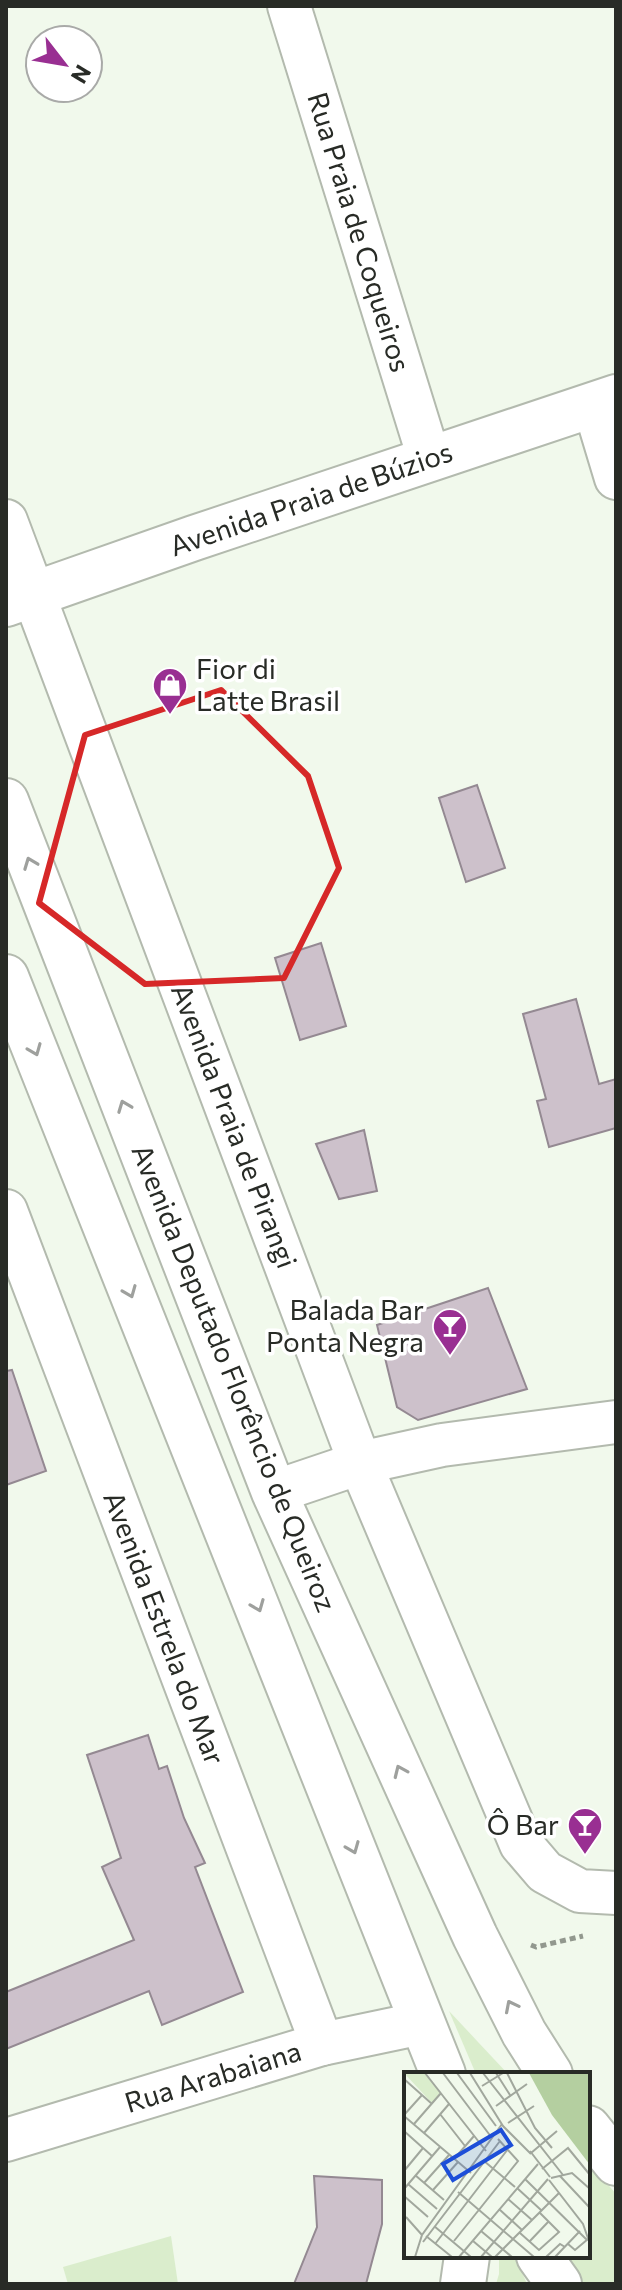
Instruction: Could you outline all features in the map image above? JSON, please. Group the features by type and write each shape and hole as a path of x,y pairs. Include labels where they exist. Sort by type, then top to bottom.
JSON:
{"main road":[{"name":"Avenida Praia de Búzios","path":"20,599 429,458 605,401"},
{"name":"Avenida Deputado Florêncio de Queiroz","path":"6,801 274,1492 475,1936 524,2033 549,2072"},
{"path":"6,977 442,2072"},
{"path":"590,2117 616,2137"},
{"path":"590,2130 616,2163"},
{"path":"463,2284 467,2258"},
{"path":"540,2258 559,2284"}],"street":[{"name":"Rua Praia de Coqueiros","path":"289,6 429,458"},
{"path":"605,401 616,478"},
{"name":"Avenida Praia de Pirangi","path":"6,521 20,599 360,1463 521,1844 545,1872 580,1891 616,1893"},
{"name":"Avenida Estrela do Mar","path":"11,1238 322,2044"},
{"path":"274,1492 360,1463 470,1441 616,1422"},
{"name":"Rua Arabaiana","path":"6,2140 322,2044 422,2023"}],"path":[{"path":"526,1935 529,1944 536,1947 589,1934"}],"highlighted area":[{"path":"221,690 308,776 339,868 284,978 145,984 39,903 85,735"}],"green space":[{"path":"449,2011 506,2072 475,2072"},
{"path":"590,2163 616,2194 616,2284 582,2284 566,2258 590,2258"},
{"path":"171,2236 178,2284 68,2284 63,2267"},
{"path":"499,2258 516,2258 527,2284 496,2284"}],"building":[{"path":"477,785 505,868 466,882 439,798"},
{"path":"321,943 346,1026 300,1040 275,958"},
{"path":"576,999 599,1084 616,1079 616,1128 549,1147 537,1101 546,1099 523,1014"},
{"path":"364,1130 377,1191 339,1199 316,1144"},
{"name":"Balada Bar Ponta Negra","path":"488,1288 527,1389 418,1420 397,1407 377,1325"},
{"path":"12,1370 46,1471 6,1485 6,1371"},
{"path":"148,1735 159,1769 167,1766 184,1818 205,1863 195,1867 243,1992 162,2025 149,1991 6,2049 6,1992 134,1940 102,1867 121,1858 87,1755"},
{"path":"314,2176 382,2180 382,2224 366,2284 294,2284 317,2227"}],"place":[{"name":"Fior di Latte Brasil","path":"170,716"},
{"name":"Balada Bar Ponta Negra","path":"450,1357"},
{"name":"Ô Bar","path":"585,1856"}]}
